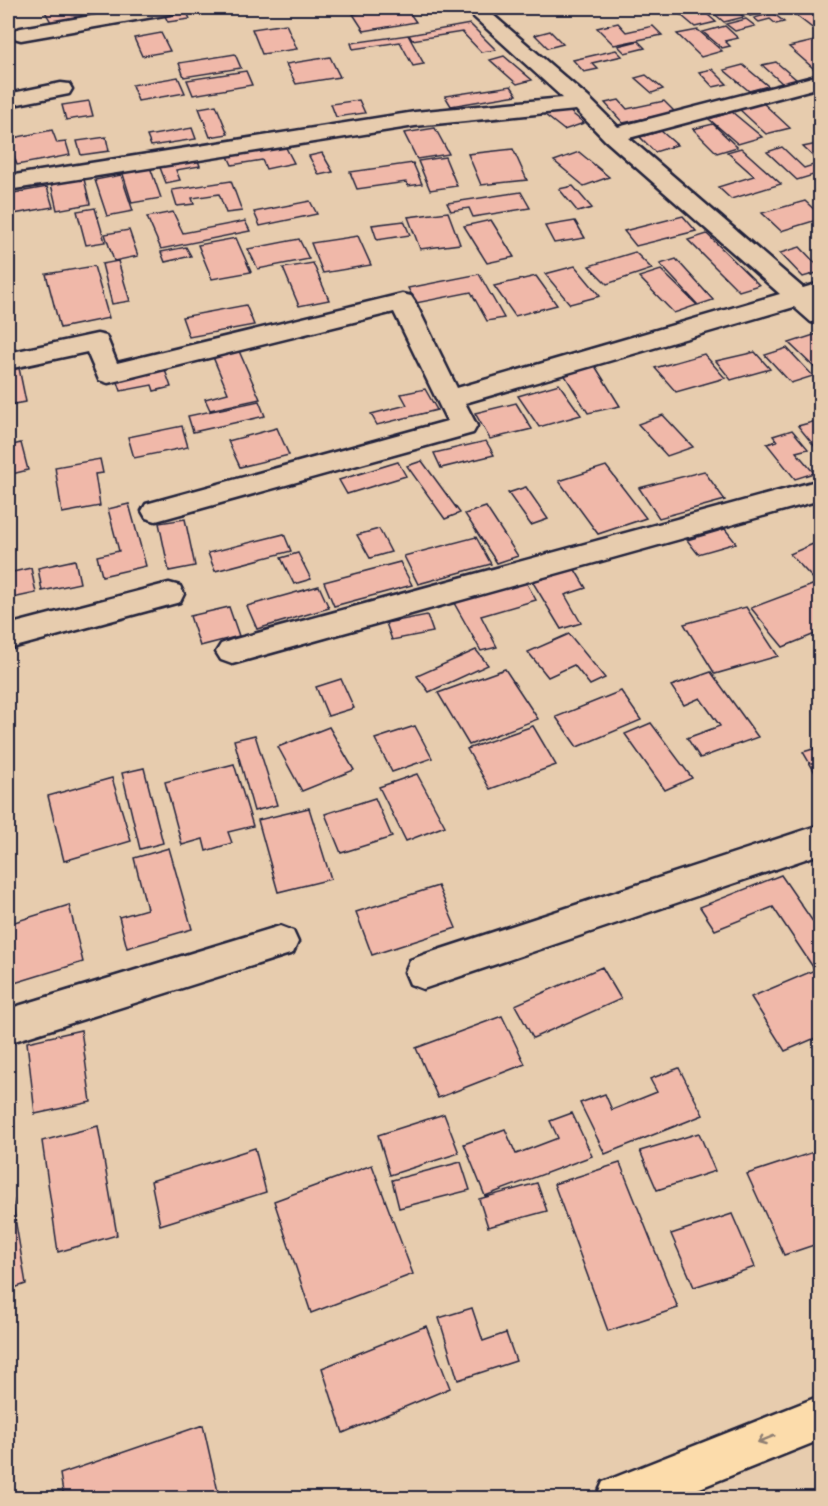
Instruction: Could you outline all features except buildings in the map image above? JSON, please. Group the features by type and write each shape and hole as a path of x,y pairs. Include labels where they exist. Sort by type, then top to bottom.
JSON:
{"main road":[{"path":"619,1498 820,1418"}],"street":[{"path":"21,34 170,8"},
{"path":"474,8 581,103 613,135 809,294 820,316"},
{"path":"613,135 820,81"},
{"path":"8,100 61,89"},
{"path":"8,183 415,119 581,103"},
{"path":"449,399 809,294"},
{"path":"8,361 97,342 108,374 402,302 463,426 156,511"},
{"path":"232,652 820,490"},
{"path":"8,637 170,594"},
{"path":"423,972 820,840"},
{"path":"8,1026 280,942"}]}
